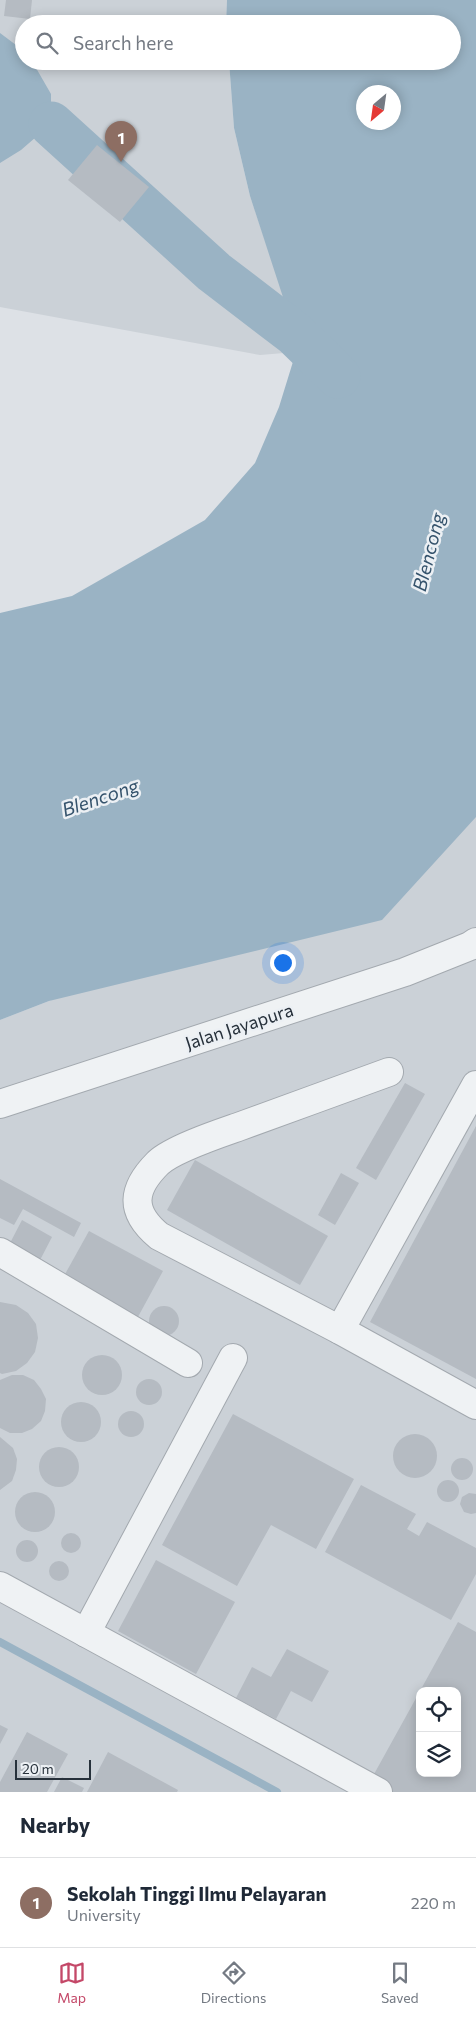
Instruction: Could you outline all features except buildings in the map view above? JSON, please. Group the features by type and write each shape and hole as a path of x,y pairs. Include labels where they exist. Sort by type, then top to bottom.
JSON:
{"lane":[{"name":"Jalan Jayapura","path":"0,1104 405,972 476,942"},
{"path":"389,1072 195,1144 158,1163 140,1185 137,1193 140,1216 159,1236 340,1330 476,1405"},
{"path":"340,1330 476,1085"},
{"path":"0,1252 188,1363"},
{"path":"86,1633 233,1358"},
{"path":"0,1586 378,1792"}],"shaded area":[{"path":"0,0 227,0 226,15 15,15 15,70 230,70 234,128 250,196 289,312 295,334 296,352 260,355 0,307"},
{"path":"476,781 476,1792 0,1792 0,1020 49,1001"}],"water":[{"name":"Blencong","path":"227,0 476,0 476,817 382,920 49,1001 0,1020 0,613 72,596 205,520 255,463 279,407 296,352 295,334 250,196 234,128 230,70 461,70 461,15 226,15"},
{"path":"0,33 15,44 15,70 37,70 51,94 51,124 21,150 0,163"}],"waterway":[{"path":"51,124 214,272 295,334 338,376"},
{"path":"0,1642 277,1792"}],"place":[{"name":"Sekolah Tinggi Ilmu Pelayaran","path":"121,162"}]}
